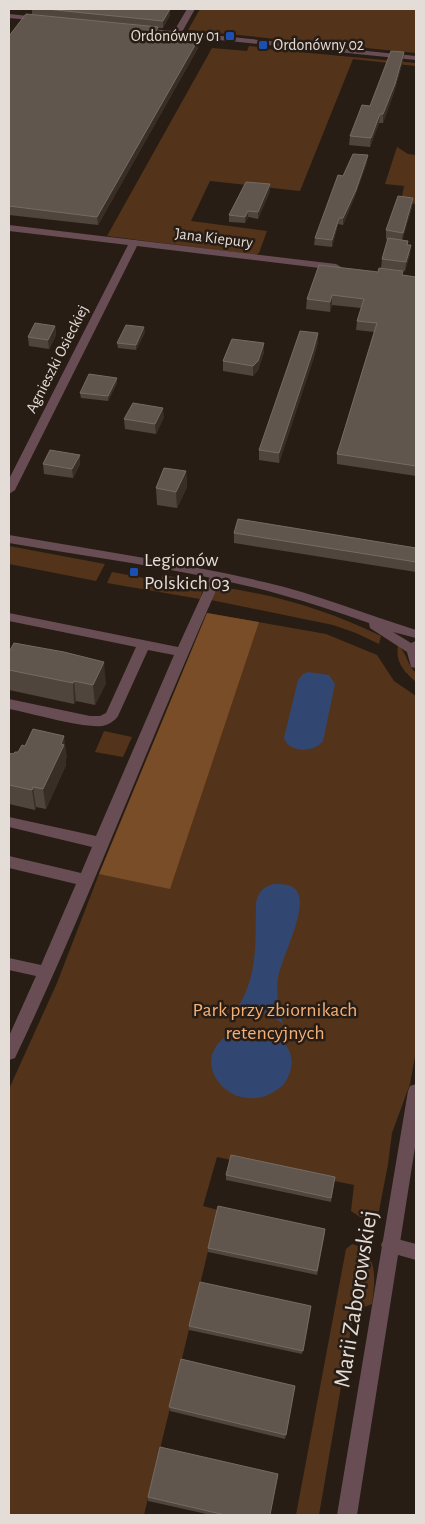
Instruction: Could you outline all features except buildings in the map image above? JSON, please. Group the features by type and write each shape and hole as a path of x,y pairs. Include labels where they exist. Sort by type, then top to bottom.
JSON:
{"street":[{"path":"177,33 192,9"},
{"path":"9,16 50,20"},
{"path":"135,29 416,58"},
{"name":"Jana Kiepury","path":"9,228 342,268"},
{"name":"Agnieszki Osieckiej","path":"9,490 134,243"},
{"path":"9,539 264,586 318,601 365,619 416,634"},
{"path":"9,1053 46,972 182,652 216,577"},
{"path":"9,617 182,652"},
{"path":"365,619 415,647 413,658 416,664"},
{"path":"9,704 90,721 107,720 111,716 144,644"},
{"path":"9,822 101,843"},
{"path":"9,862 85,880"},
{"path":"9,964 46,972"},
{"name":"Marii Zaborowskiej","path":"347,1515 416,1090"},
{"path":"390,1245 416,1252"}],"green space":[{"path":"200,9 416,9 416,53 188,30"},
{"path":"249,46 416,63 415,66 353,59 300,191 210,181 191,221 267,231 259,253 256,255 107,236 212,48 247,51"},
{"path":"397,147 408,154 416,155 416,204 401,202 404,186 385,184"},
{"path":"9,546 105,564 96,581 9,564"},
{"path":"112,572 160,581 163,575 201,582 204,586 200,599 107,583"},
{"path":"217,588 282,599 342,619 381,636 379,644 333,625 211,600"},
{"name":"Park przy zbiornikach retencyjnych","path":"207,613 326,634 377,655 394,681 416,696 416,1051 410,1084 392,1133 379,1211 372,1218 360,1217 351,1211 354,1185 217,1157 203,1206 218,1210 144,1515 9,1515 9,1089 57,983 99,874"},
{"path":"398,645 416,673 416,682 399,662"},
{"path":"104,731 132,737 123,757 95,752"},
{"path":"352,1244 367,1253 371,1260 374,1277 372,1304 354,1311 319,1515 296,1515 346,1249"}],"shaded area":[{"path":"207,613 259,622 170,889 99,874"}],"water":[{"path":"308,672 329,675 335,684 323,741 314,748 302,750 291,746 284,738 298,680 303,674"},
{"path":"274,884 286,885 296,890 300,908 278,978 278,1001 283,1024 272,1017 260,1013 234,1014 248,987 252,974 257,899 262,890"},
{"path":"247,1027 276,1036 288,1049 291,1058 291,1068 282,1086 270,1094 252,1098 236,1095 223,1087 215,1076 211,1062 215,1049 226,1036"}],"place":[{"name":"Ordonówny 01","path":"230,36"},
{"name":"Ordonówny 02","path":"263,45"},
{"name":"Legionów Polskich 03","path":"134,572"}]}
